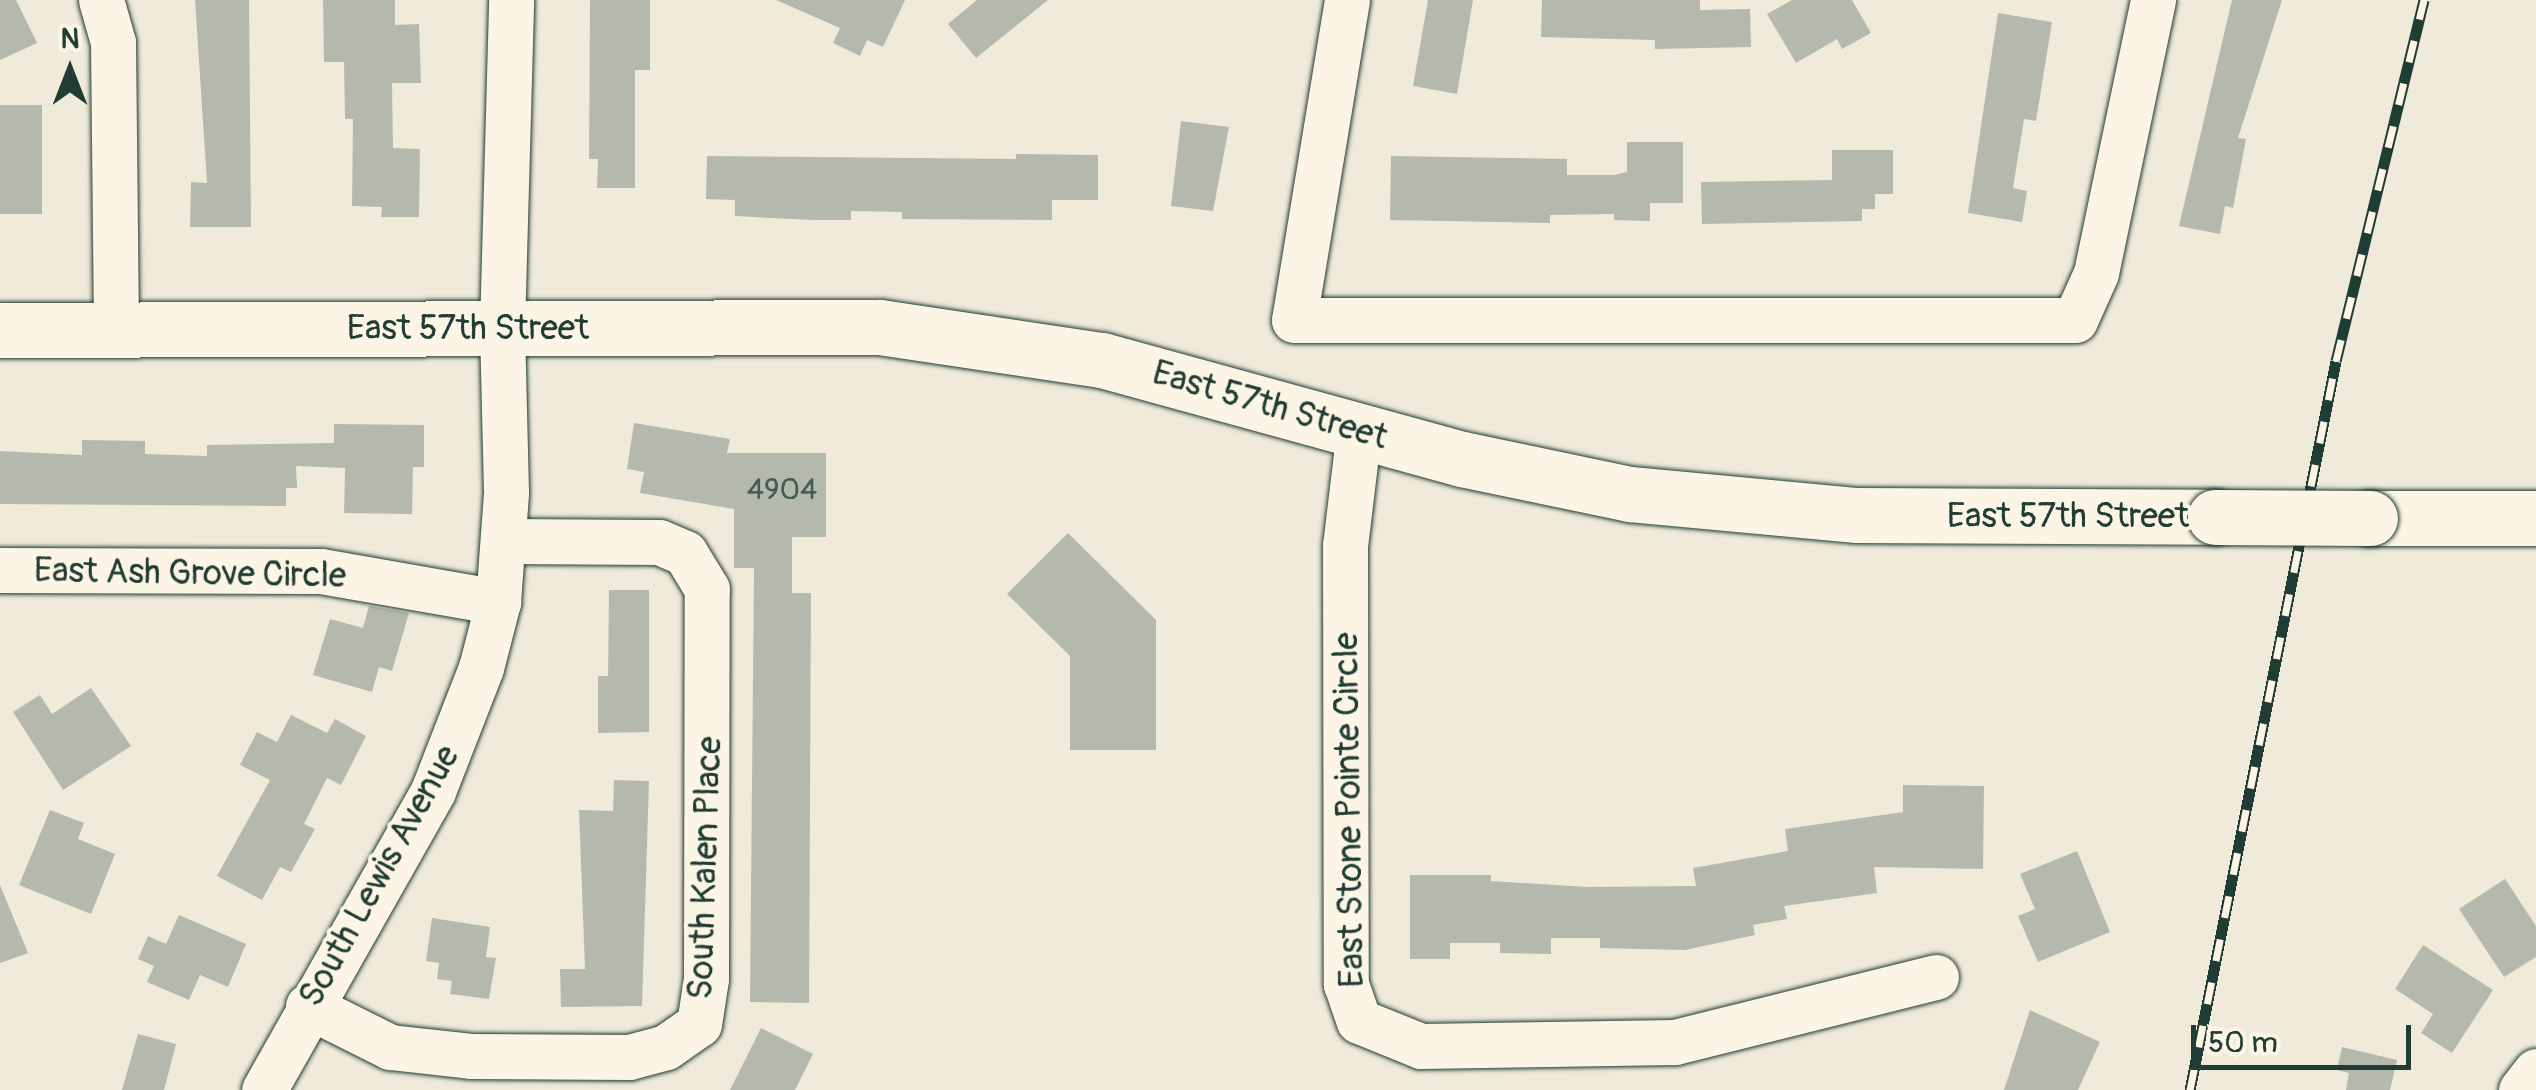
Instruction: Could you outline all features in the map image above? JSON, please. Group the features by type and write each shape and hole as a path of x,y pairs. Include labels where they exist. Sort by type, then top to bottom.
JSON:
{"main road":[{"name":"East 57th Street","path":"0,330 825,324 925,332 1154,372 1552,481 1724,506 1857,514 2536,518"}],"street":[{"path":"101,0 113,42 116,329"},
{"name":"South Lewis Avenue","path":"264,1090 308,1006 434,791 468,705 498,602 504,542 502,328 511,0"},
{"path":"1348,0 1294,320 2075,320 2096,273 2153,0"},
{"name":"East Stone Pointe Circle","path":"1359,430 1345,585 1346,984 1359,1022 1421,1046 1675,1042 1936,977"},
{"name":"South Kalen Place","path":"308,1006 390,1048 471,1056 629,1057 666,1048 698,1024 706,979 708,588 685,553 658,542 504,542"},
{"name":"East Ash Grove Circle","path":"0,570 321,572 498,602"},
{"path":"2521,1090 2536,1072"}],"building":[{"path":"0,0 16,0 37,43 0,60"},
{"path":"195,0 249,0 251,227 190,227 191,182 207,183"},
{"path":"323,0 395,0 395,25 419,24 421,83 392,83 393,148 420,149 419,217 381,217 382,207 352,206 353,119 345,119 344,62 324,62"},
{"path":"590,0 650,0 650,70 635,70 635,188 597,188 598,159 589,159"},
{"path":"776,0 905,0 883,47 867,40 860,56 833,43 840,28"},
{"path":"977,0 1048,0 976,58 948,24"},
{"path":"1428,0 1473,0 1457,94 1413,86"},
{"path":"1542,0 1700,0 1700,10 1750,9 1751,47 1655,49 1655,40 1541,37"},
{"path":"1792,0 1852,0 1871,33 1842,49 1837,39 1796,63 1767,14"},
{"path":"2232,0 2282,0 2238,138 2246,139 2233,208 2225,206 2220,234 2179,226"},
{"path":"1998,13 2052,22 2036,121 2024,119 2013,188 2027,191 2022,222 1968,213"},
{"path":"0,105 42,105 42,214 0,214"},
{"path":"1181,121 1229,127 1213,211 1171,206"},
{"path":"1627,142 1683,142 1683,203 1650,203 1650,221 1614,220 1614,214 1550,215 1550,223 1390,220 1391,156 1567,159 1567,175 1614,175 1627,172"},
{"path":"1832,150 1893,150 1893,194 1875,194 1875,209 1862,209 1862,221 1702,224 1701,182 1832,180"},
{"path":"1016,154 1098,155 1098,200 1052,200 1052,220 902,219 902,212 851,211 851,220 813,220 735,216 735,200 706,199 707,156 1016,159"},
{"path":"634,423 730,439 727,453 826,453 826,537 792,537 792,593 811,593 809,1003 750,1002 754,568 734,568 734,509 640,493 644,472 627,469"},
{"path":"334,424 424,425 424,467 413,467 412,514 344,513 345,468 296,466 297,488 286,488 286,506 0,504 0,451 82,455 82,440 145,441 145,454 207,456 207,445 334,443"},
{"path":"1068,533 1156,620 1156,750 1070,750 1070,656 1007,594"},
{"path":"609,590 649,590 649,732 598,733 598,676 608,676"},
{"path":"369,606 409,613 392,671 379,667 372,692 313,675 330,619 363,628"},
{"path":"91,688 131,746 63,790 13,712 40,695 52,714"},
{"path":"291,715 327,733 335,719 366,736 341,785 327,778 304,824 315,829 291,872 280,867 262,900 217,876 270,780 240,765 257,732 277,742"},
{"path":"614,780 649,781 642,1006 561,1007 560,969 585,969 579,810 613,811"},
{"path":"1903,785 1984,786 1983,869 1874,867 1877,893 1784,906 1787,919 1753,925 1755,935 1685,950 1600,948 1600,938 1551,938 1551,954 1500,953 1500,943 1450,943 1450,959 1410,959 1410,875 1491,875 1491,881 1588,887 1696,886 1693,868 1788,851 1785,829 1903,812"},
{"path":"50,810 84,823 78,839 115,854 91,914 19,885"},
{"path":"2077,851 2110,932 2038,962 2018,916 2035,909 2020,874"},
{"path":"2505,879 2536,926 2536,957 2504,977 2459,909"},
{"path":"0,885 28,953 0,963"},
{"path":"179,915 246,944 228,987 200,975 189,1000 147,982 154,966 138,959 148,936 166,944"},
{"path":"432,918 490,927 486,957 496,958 489,999 450,994 452,981 437,979 439,963 426,961"},
{"path":"2423,945 2493,990 2452,1053 2421,1033 2433,1014 2395,989"},
{"path":"2030,1010 2100,1042 2078,1090 2004,1090"},
{"path":"761,1028 813,1054 795,1090 730,1090"},
{"path":"138,1034 176,1044 164,1090 122,1090"},
{"path":"2342,1047 2397,1060 2390,1090 2346,1090 2349,1073 2337,1070"}],"railway":[{"path":"2190,1090 2336,361 2424,0"}]}
